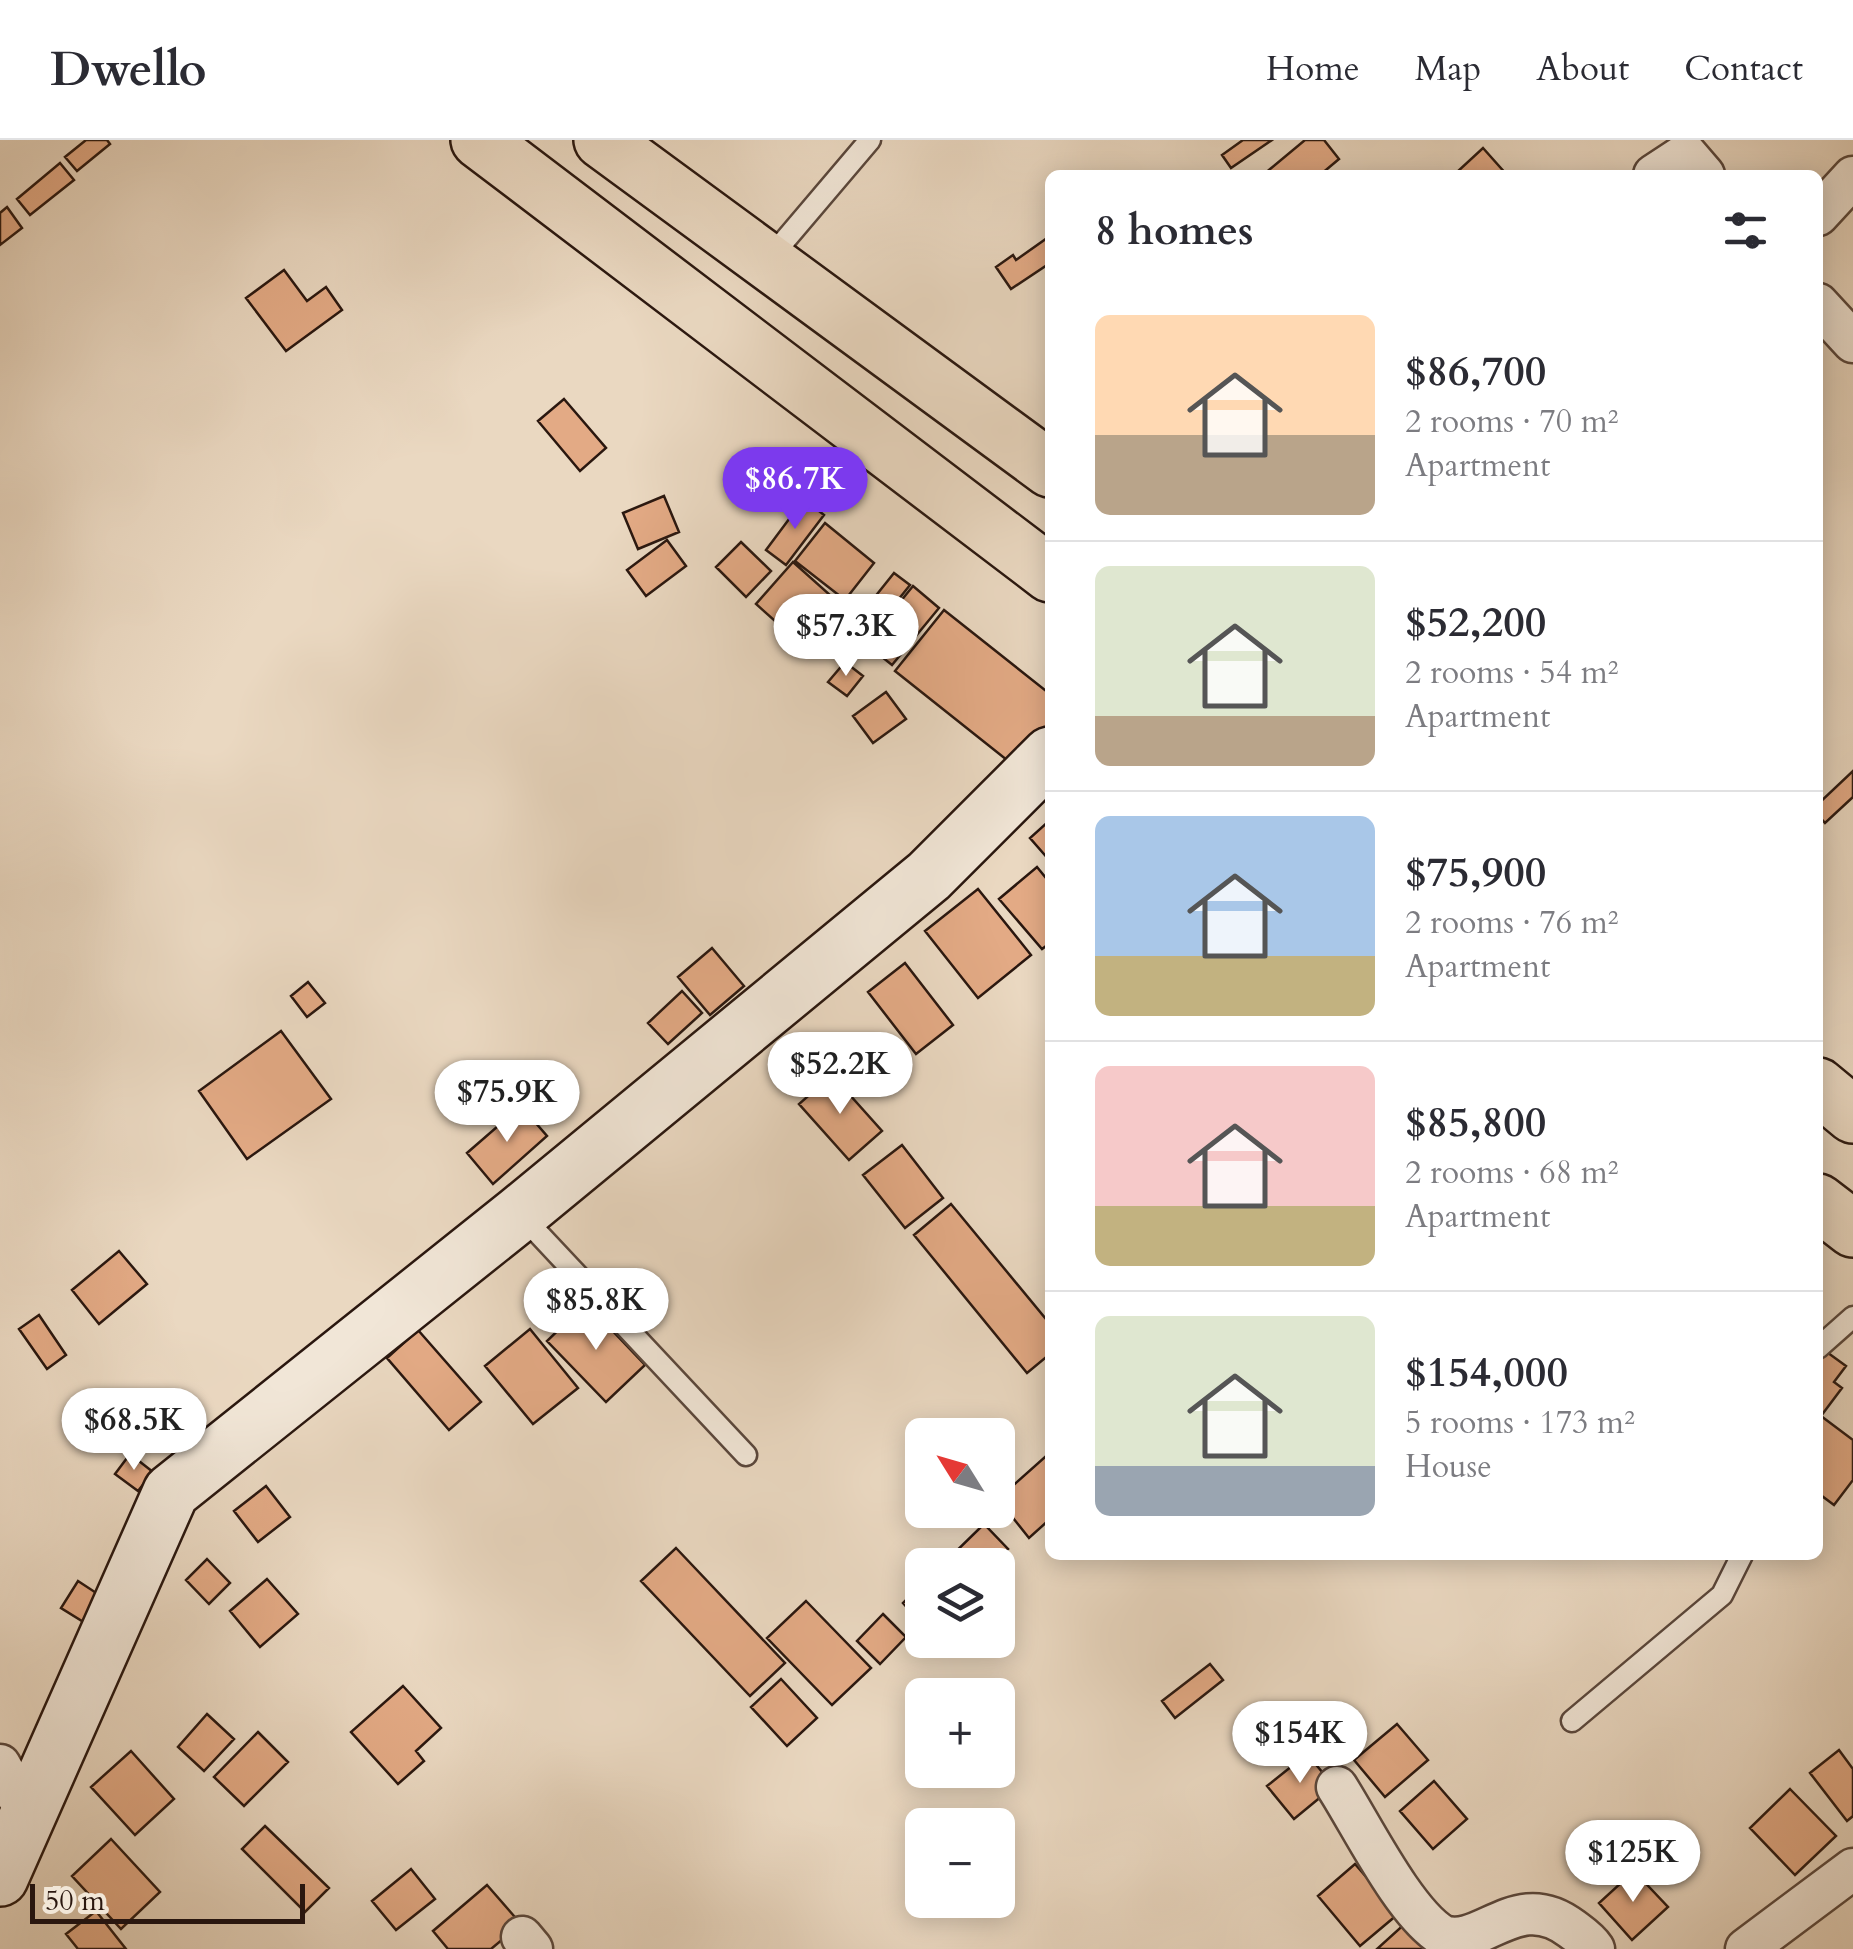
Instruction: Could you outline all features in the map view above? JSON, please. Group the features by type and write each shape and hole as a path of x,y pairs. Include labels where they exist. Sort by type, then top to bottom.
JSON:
{"highway":[{"path":"479,140 1045,570"},
{"path":"602,140 1045,465"},
{"path":"1823,1090 1853,1116"},
{"path":"1823,1206 1853,1229"}],"main road":[{"path":"0,1878 171,1492 519,1214 929,876 1045,759"}],"street":[{"path":"1823,209 1853,178"},
{"path":"1823,309 1853,342"},
{"path":"0,1765 29,1817"},
{"path":"1338,1786 1419,1918 1446,1938 1464,1940 1524,1915 1554,1916 1594,1949"},
{"path":"1746,1949 1853,1869"}],"lane":[{"path":"768,260 870,140"},
{"path":"519,1214 746,1455"},
{"path":"1823,1344 1853,1318"},
{"path":"1572,1722 1722,1595 1740,1560"}],"building":[{"path":"86,140 107,140 110,144 77,171 65,157"},
{"path":"1243,140 1272,140 1231,168 1222,155"},
{"path":"1305,140 1324,140 1339,159 1326,170 1269,170"},
{"path":"1483,148 1503,170 1459,170"},
{"path":"60,163 74,180 30,215 17,199"},
{"path":"7,207 22,228 0,245 0,213"},
{"path":"1045,240 1045,266 1011,289 996,267 1013,255 1016,260"},
{"path":"284,270 307,301 326,287 342,310 286,351 246,298"},
{"path":"564,399 606,448 580,471 538,421"},
{"path":"664,496 679,532 638,549 623,513"},
{"path":"804,499 824,515 786,565 766,550"},
{"path":"825,523 874,563 845,600 795,561"},
{"path":"667,540 686,566 646,596 627,570"},
{"path":"741,542 771,571 746,597 716,567"},
{"path":"793,562 830,595 793,637 756,604"},
{"path":"894,573 910,585 866,640 850,628"},
{"path":"913,586 939,608 892,665 866,644"},
{"path":"944,610 1045,690 1045,732 1017,768 895,671"},
{"path":"845,662 863,676 847,696 828,682"},
{"path":"886,692 906,719 873,743 853,716"},
{"path":"1853,771 1853,797 1825,823 1823,799"},
{"path":"1045,824 1045,855 1030,838"},
{"path":"1037,867 1045,877 1045,947 1042,949 999,899"},
{"path":"978,889 1031,955 978,998 925,931"},
{"path":"712,948 744,986 710,1015 678,977"},
{"path":"905,963 953,1025 916,1054 868,992"},
{"path":"308,982 325,1003 307,1017 291,996"},
{"path":"682,991 702,1013 668,1044 648,1023"},
{"path":"281,1031 331,1099 247,1159 199,1091"},
{"path":"832,1075 882,1131 849,1160 799,1104"},
{"path":"521,1106 547,1136 493,1184 467,1153"},
{"path":"902,1145 943,1198 905,1228 863,1175"},
{"path":"951,1204 1045,1318 1045,1358 1027,1373 914,1235"},
{"path":"119,1251 147,1284 99,1324 72,1290"},
{"path":"586,1303 645,1365 606,1402 547,1341"},
{"path":"39,1315 66,1355 47,1369 19,1329"},
{"path":"530,1329 578,1388 533,1424 485,1366"},
{"path":"418,1330 481,1402 449,1430 387,1358"},
{"path":"1823,1352 1846,1366 1834,1382 1842,1388 1823,1413"},
{"path":"1823,1418 1853,1440 1853,1480 1834,1505 1823,1497"},
{"path":"130,1454 153,1472 138,1491 115,1474"},
{"path":"1045,1457 1045,1524 1029,1538 1015,1520 1015,1484"},
{"path":"266,1486 290,1517 258,1542 234,1511"},
{"path":"980,1528 988,1528 1007,1548 959,1548"},
{"path":"676,1548 785,1663 750,1696 641,1581"},
{"path":"207,1559 230,1583 209,1604 186,1580"},
{"path":"267,1579 298,1614 260,1647 230,1611"},
{"path":"78,1581 107,1600 90,1626 61,1608"},
{"path":"806,1601 871,1668 832,1705 767,1638"},
{"path":"883,1614 905,1636 880,1664 857,1641"},
{"path":"1210,1664 1223,1680 1175,1718 1162,1701"},
{"path":"781,1679 817,1718 787,1746 751,1707"},
{"path":"403,1686 441,1728 416,1751 424,1761 398,1784 351,1732"},
{"path":"207,1714 234,1739 204,1771 178,1747"},
{"path":"1397,1724 1428,1760 1385,1797 1354,1760"},
{"path":"258,1732 288,1762 244,1806 214,1777"},
{"path":"1839,1750 1853,1769 1853,1816 1847,1821 1810,1773"},
{"path":"131,1751 174,1799 135,1835 91,1787"},
{"path":"1307,1754 1334,1786 1294,1819 1267,1786"},
{"path":"1434,1781 1467,1819 1433,1849 1400,1811"},
{"path":"1790,1789 1836,1836 1795,1875 1750,1828"},
{"path":"265,1826 329,1888 305,1912 242,1849"},
{"path":"111,1839 160,1892 121,1929 72,1876"},
{"path":"1355,1864 1398,1914 1360,1946 1318,1896"},
{"path":"411,1869 435,1899 396,1930 372,1901"},
{"path":"1634,1871 1668,1907 1632,1940 1599,1903"},
{"path":"487,1885 521,1924 491,1949 448,1949 433,1931"},
{"path":"96,1911 126,1949 78,1949 66,1934"},
{"path":"1409,1920 1435,1949 1377,1949"}]}
